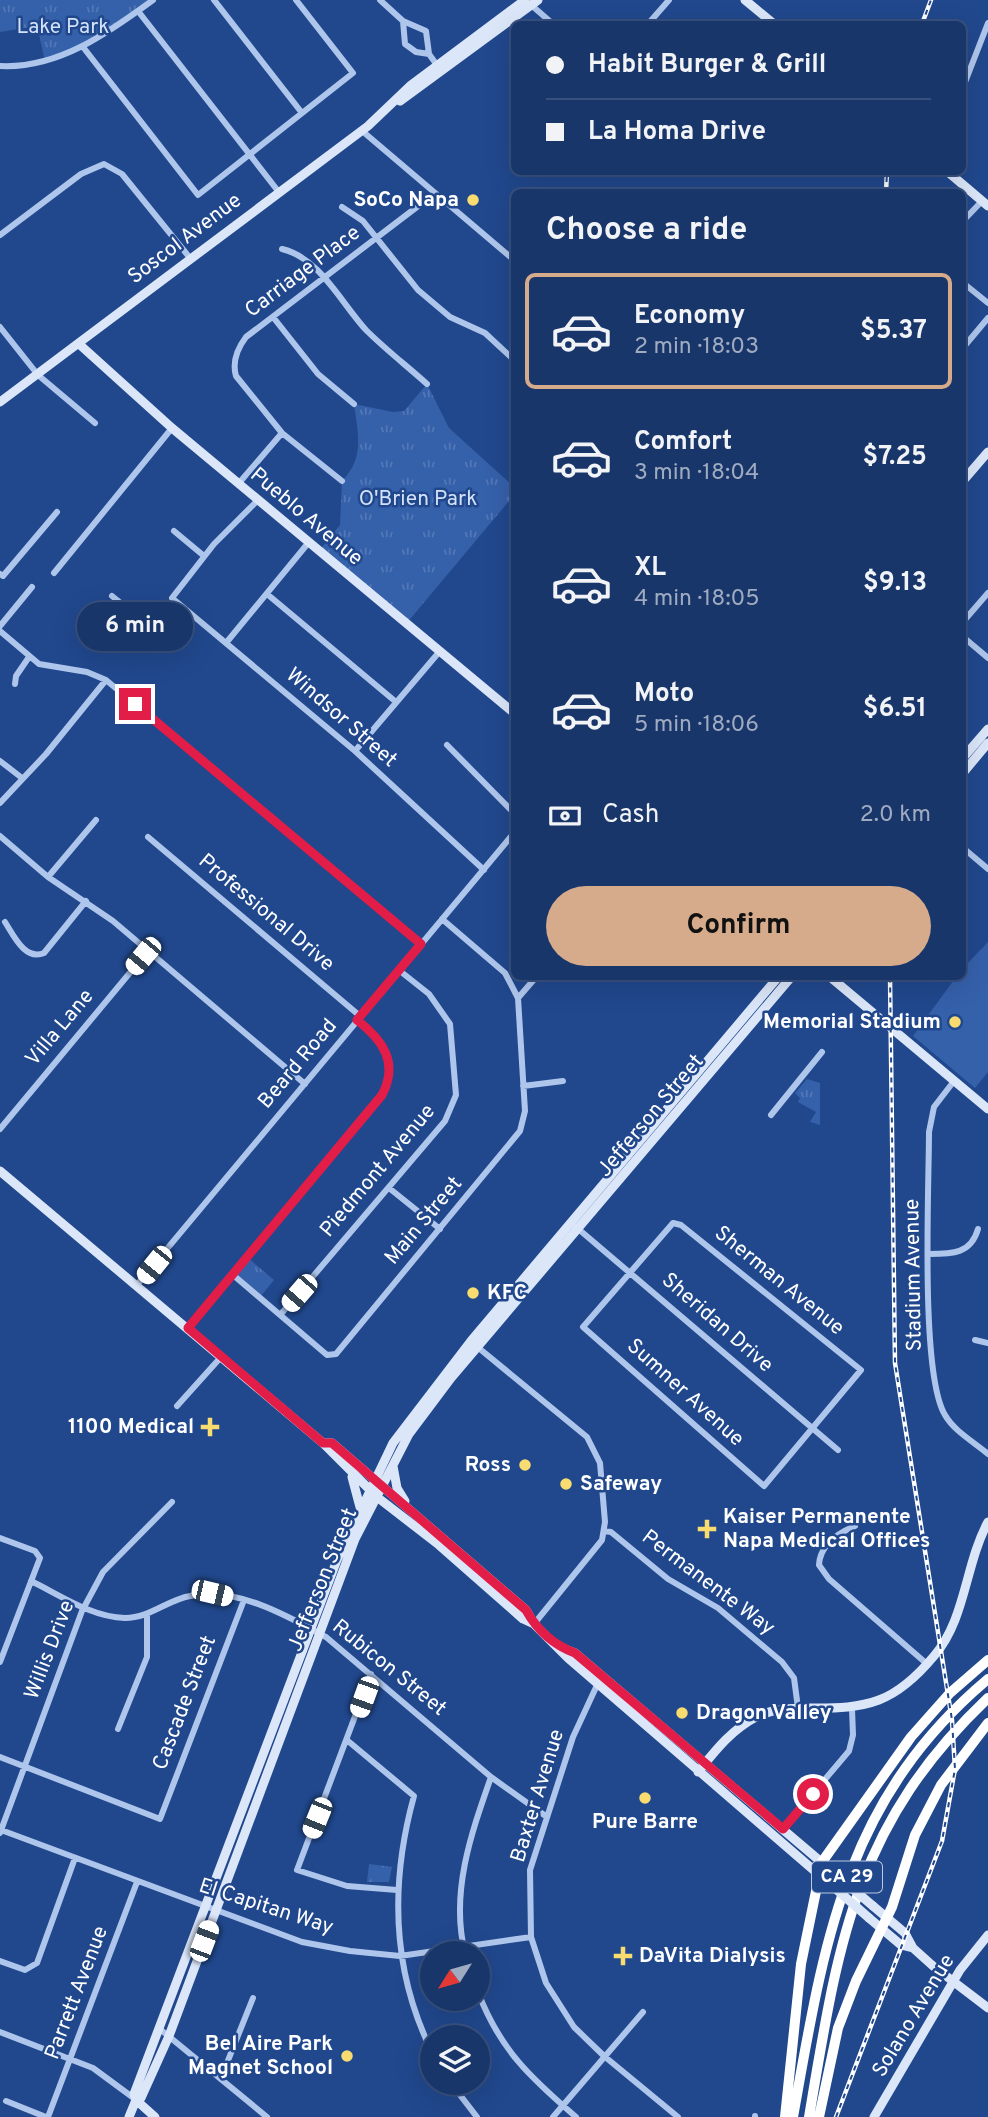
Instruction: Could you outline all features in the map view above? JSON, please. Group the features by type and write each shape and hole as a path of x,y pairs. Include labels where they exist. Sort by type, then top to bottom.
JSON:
{"highway":[{"path":"785,2117 801,1964 822,1862 911,1737 950,1693 988,1660"},
{"name":"CA 29","path":"793,2117 828,1935 861,1844 887,1796 920,1749 988,1679"},
{"name":"CA 29","path":"809,2117 835,1969 848,1919 874,1850 900,1804 932,1758 988,1698"},
{"path":"819,2117 838,2028 856,1981 887,1917 926,1812 960,1756 988,1723"}],"main road":[{"path":"745,0 770,21"},
{"name":"Soscol Avenue","path":"0,402 361,130 393,105 411,85 439,69 530,1"},
{"path":"952,175 985,203"},
{"name":"Pueblo Avenue","path":"79,344 172,428 511,710"},
{"path":"966,477 988,452"},
{"path":"966,755 987,737"},
{"path":"966,768 987,737"},
{"name":"Jefferson Street","path":"575,1226 776,980"},
{"name":"Jefferson Street","path":"165,2033 205,1907 360,1507 385,1458 419,1406 789,980"},
{"path":"834,980 988,1109"},
{"path":"0,1171 323,1443 377,1497 439,1545 443,1544 526,1610 534,1624"},
{"name":"Jefferson Street","path":"129,2117 136,2100 134,2094 165,2033 215,1911 314,1630 365,1518 393,1465 420,1418 474,1344"},
{"path":"323,1443 332,1443 362,1467 523,1619 534,1624 561,1648 568,1658 698,1772 901,1945 913,1948"},
{"path":"362,1467 385,1458"},
{"path":"393,1465 397,1488 412,1512"},
{"path":"348,1469 360,1507"},
{"path":"365,1518 383,1509 399,1513"},
{"path":"698,1772 730,1735 755,1717 775,1710 798,1708 852,1709 894,1694 927,1664 949,1633 988,1522"},
{"path":"561,1648 575,1653 887,1917 905,1933 913,1948 988,2008"},
{"path":"598,1683 620,1696 626,1696"},
{"path":"736,1805 742,1804 765,1821 774,1821"},
{"name":"Solano Avenue","path":"874,2117 954,1981 988,1935"},
{"path":"136,2100 155,2117"}],"street":[{"path":"0,66 38,64 83,47 153,0"},
{"path":"214,0 302,113"},
{"path":"83,47 198,195 353,73 296,0"},
{"path":"380,0 403,22 426,31 429,54 439,69"},
{"path":"651,21 669,0"},
{"path":"530,1 550,21"},
{"path":"138,11 278,191"},
{"path":"403,22 405,44 416,52 429,54"},
{"path":"966,80 988,23"},
{"path":"361,130 511,258"},
{"path":"0,235 81,174 104,164 122,174 190,258"},
{"name":"Carriage Place","path":"342,481 282,433 240,383 234,368 241,344 434,194"},
{"path":"966,219 985,203"},
{"path":"342,207 363,221 418,290 450,317 485,333 511,357"},
{"path":"282,248 293,251 325,278 366,330 427,384"},
{"path":"966,285 988,303"},
{"path":"273,317 318,374 354,404"},
{"path":"966,344 988,318"},
{"path":"0,327 38,375 95,423"},
{"path":"54,573 172,428"},
{"path":"239,483 282,433"},
{"path":"112,596 150,627 174,599 204,556 258,500"},
{"path":"1,575 57,512"},
{"path":"174,531 204,556"},
{"path":"226,643 309,542"},
{"path":"0,626 33,587"},
{"path":"966,618 988,593"},
{"path":"267,594 396,702"},
{"name":"Windsor Street","path":"174,599 355,751 484,870"},
{"path":"0,631 29,657 46,667 87,671 106,680 421,944"},
{"path":"966,639 988,658"},
{"path":"355,751 440,651"},
{"path":"15,684 16,676 29,657"},
{"path":"0,803 46,754 106,680"},
{"path":"447,745 511,810"},
{"path":"0,761 22,778"},
{"path":"48,877 96,820"},
{"name":"Professional Drive","path":"148,836 359,1018 382,1043 390,1070 385,1090 188,1328"},
{"path":"1,837 48,877 86,901 148,950 304,1084"},
{"name":"Beard Road","path":"135,1286 511,837"},
{"path":"966,851 988,869"},
{"path":"5,922 21,946 31,954 38,955 44,953 86,901"},
{"path":"442,919 505,973 518,998 534,980"},
{"name":"Villa Lane","path":"0,1129 148,950"},
{"name":"Piedmont Avenue","path":"281,1314 444,1121 456,1096 453,1034 446,1014 429,994 400,971"},
{"name":"Main Street","path":"232,1274 327,1355 336,1354 520,1131 524,1111 518,998"},
{"path":"771,1115 822,1052"},
{"path":"523,1086 563,1081"},
{"name":"Stadium Avenue","path":"954,1081 934,1107 930,1119 931,1348 944,1414 955,1428 985,1452"},
{"path":"388,1188 440,1229"},
{"name":"Sherman Avenue","path":"631,1271 673,1223 681,1225 861,1370 811,1428"},
{"name":"Sheridan Drive","path":"575,1226 838,1450"},
{"path":"929,1254 954,1254 965,1250 975,1239 978,1229"},
{"name":"Sumner Avenue","path":"631,1271 583,1327 764,1486 811,1428"},
{"path":"975,1340 988,1343"},
{"path":"474,1344 568,1420 593,1445 602,1476 604,1531 598,1548 534,1624"},
{"path":"177,1406 221,1357"},
{"path":"985,1452 988,1443"},
{"name":"Willis Drive","path":"1,1832 84,1607 103,1572 172,1502"},
{"path":"855,1526 833,1538 822,1551 819,1565 829,1579 927,1664"},
{"name":"Permanente Way","path":"604,1531 611,1532 671,1581 718,1608 782,1662 794,1678 798,1708"},
{"path":"0,1538 35,1551 40,1558 0,1662"},
{"name":"Rubicon Street","path":"31,1581 84,1607 122,1618 147,1615 189,1596 212,1593 244,1600 314,1630 371,1674 491,1777 547,1817"},
{"name":"Cascade Street","path":"24,1767 160,1819 244,1600"},
{"path":"118,1729 147,1657 147,1615"},
{"path":"371,1674 348,1741 297,1870 347,1886 397,1890"},
{"name":"Baxter Avenue","path":"598,1683 581,1718 530,1870 531,1937 536,1960 558,2006 604,2056 678,2117"},
{"path":"783,1829 849,1751 853,1735 852,1709"},
{"path":"348,1741 414,1796 404,1830 397,1890 400,1956 420,2028"},
{"path":"0,1757 24,1767"},
{"path":"464,1941 460,1906 462,1875 491,1777"},
{"name":"El Capitan Way","path":"1,1832 302,1942 349,1951 400,1956 420,1954"},
{"path":"0,1961 21,1969 30,1969 37,1964 75,1858"},
{"name":"Parrett Avenue","path":"47,2117 137,1882"},
{"name":"El Capitan Way","path":"490,1946 531,1937"},
{"path":"222,2078 253,1998"},
{"path":"487,2011 503,2045 525,2073 576,2117"},
{"path":"554,2117 643,2012"},
{"path":"0,2032 103,2074 136,2100"},
{"path":"165,2033 268,2117"},
{"path":"460,2095 477,2117"},
{"path":"6,2101 47,2117"}],"green space":[{"name":"Lake Park","path":"0,0 153,0 83,47 45,61 37,26 0,32"},
{"name":"O'Brien Park","path":"427,384 449,428 511,484 511,499 406,624 319,551 340,525 342,481 357,454 358,435 354,404 393,412 404,411"},
{"name":"Memorial Stadium","path":"988,942 988,1072 975,1088 913,1036 954,980 966,980 966,965"},
{"path":"807,1079 820,1083 820,1125 810,1122 816,1112 798,1102 800,1098 795,1093"},
{"path":"247,1257 274,1280 260,1297 232,1274"},
{"path":"369,1864 392,1867 389,1882 367,1882"}],"railway":[{"path":"923,21 931,0"},
{"path":"886,189 887,175"},
{"path":"836,2117 942,1841 955,1769 952,1720 895,1363 890,980"}],"place":[{"name":"SoCo Napa","path":"473,200"},
{"name":"Memorial Stadium","path":"955,1022"},
{"name":"KFC","path":"473,1293"},
{"name":"1100 Medical","path":"210,1427"},
{"name":"Ross","path":"525,1465"},
{"name":"Safeway","path":"566,1484"},
{"name":"Kaiser Permanente Napa Medical Offices","path":"707,1529"},
{"name":"Dragon Valley","path":"682,1713"},
{"name":"Pure Barre","path":"645,1798"},
{"name":"DaVita Dialysis","path":"623,1956"},
{"name":"Bel Aire Park Magnet School","path":"347,2056"}],"route":[{"path":"135,704 421,944 357,1020 382,1043 387,1053 390,1070 382,1095 188,1328 323,1443 332,1443 383,1485 526,1610 534,1624 561,1648 575,1653 783,1829 813,1794"}]}
